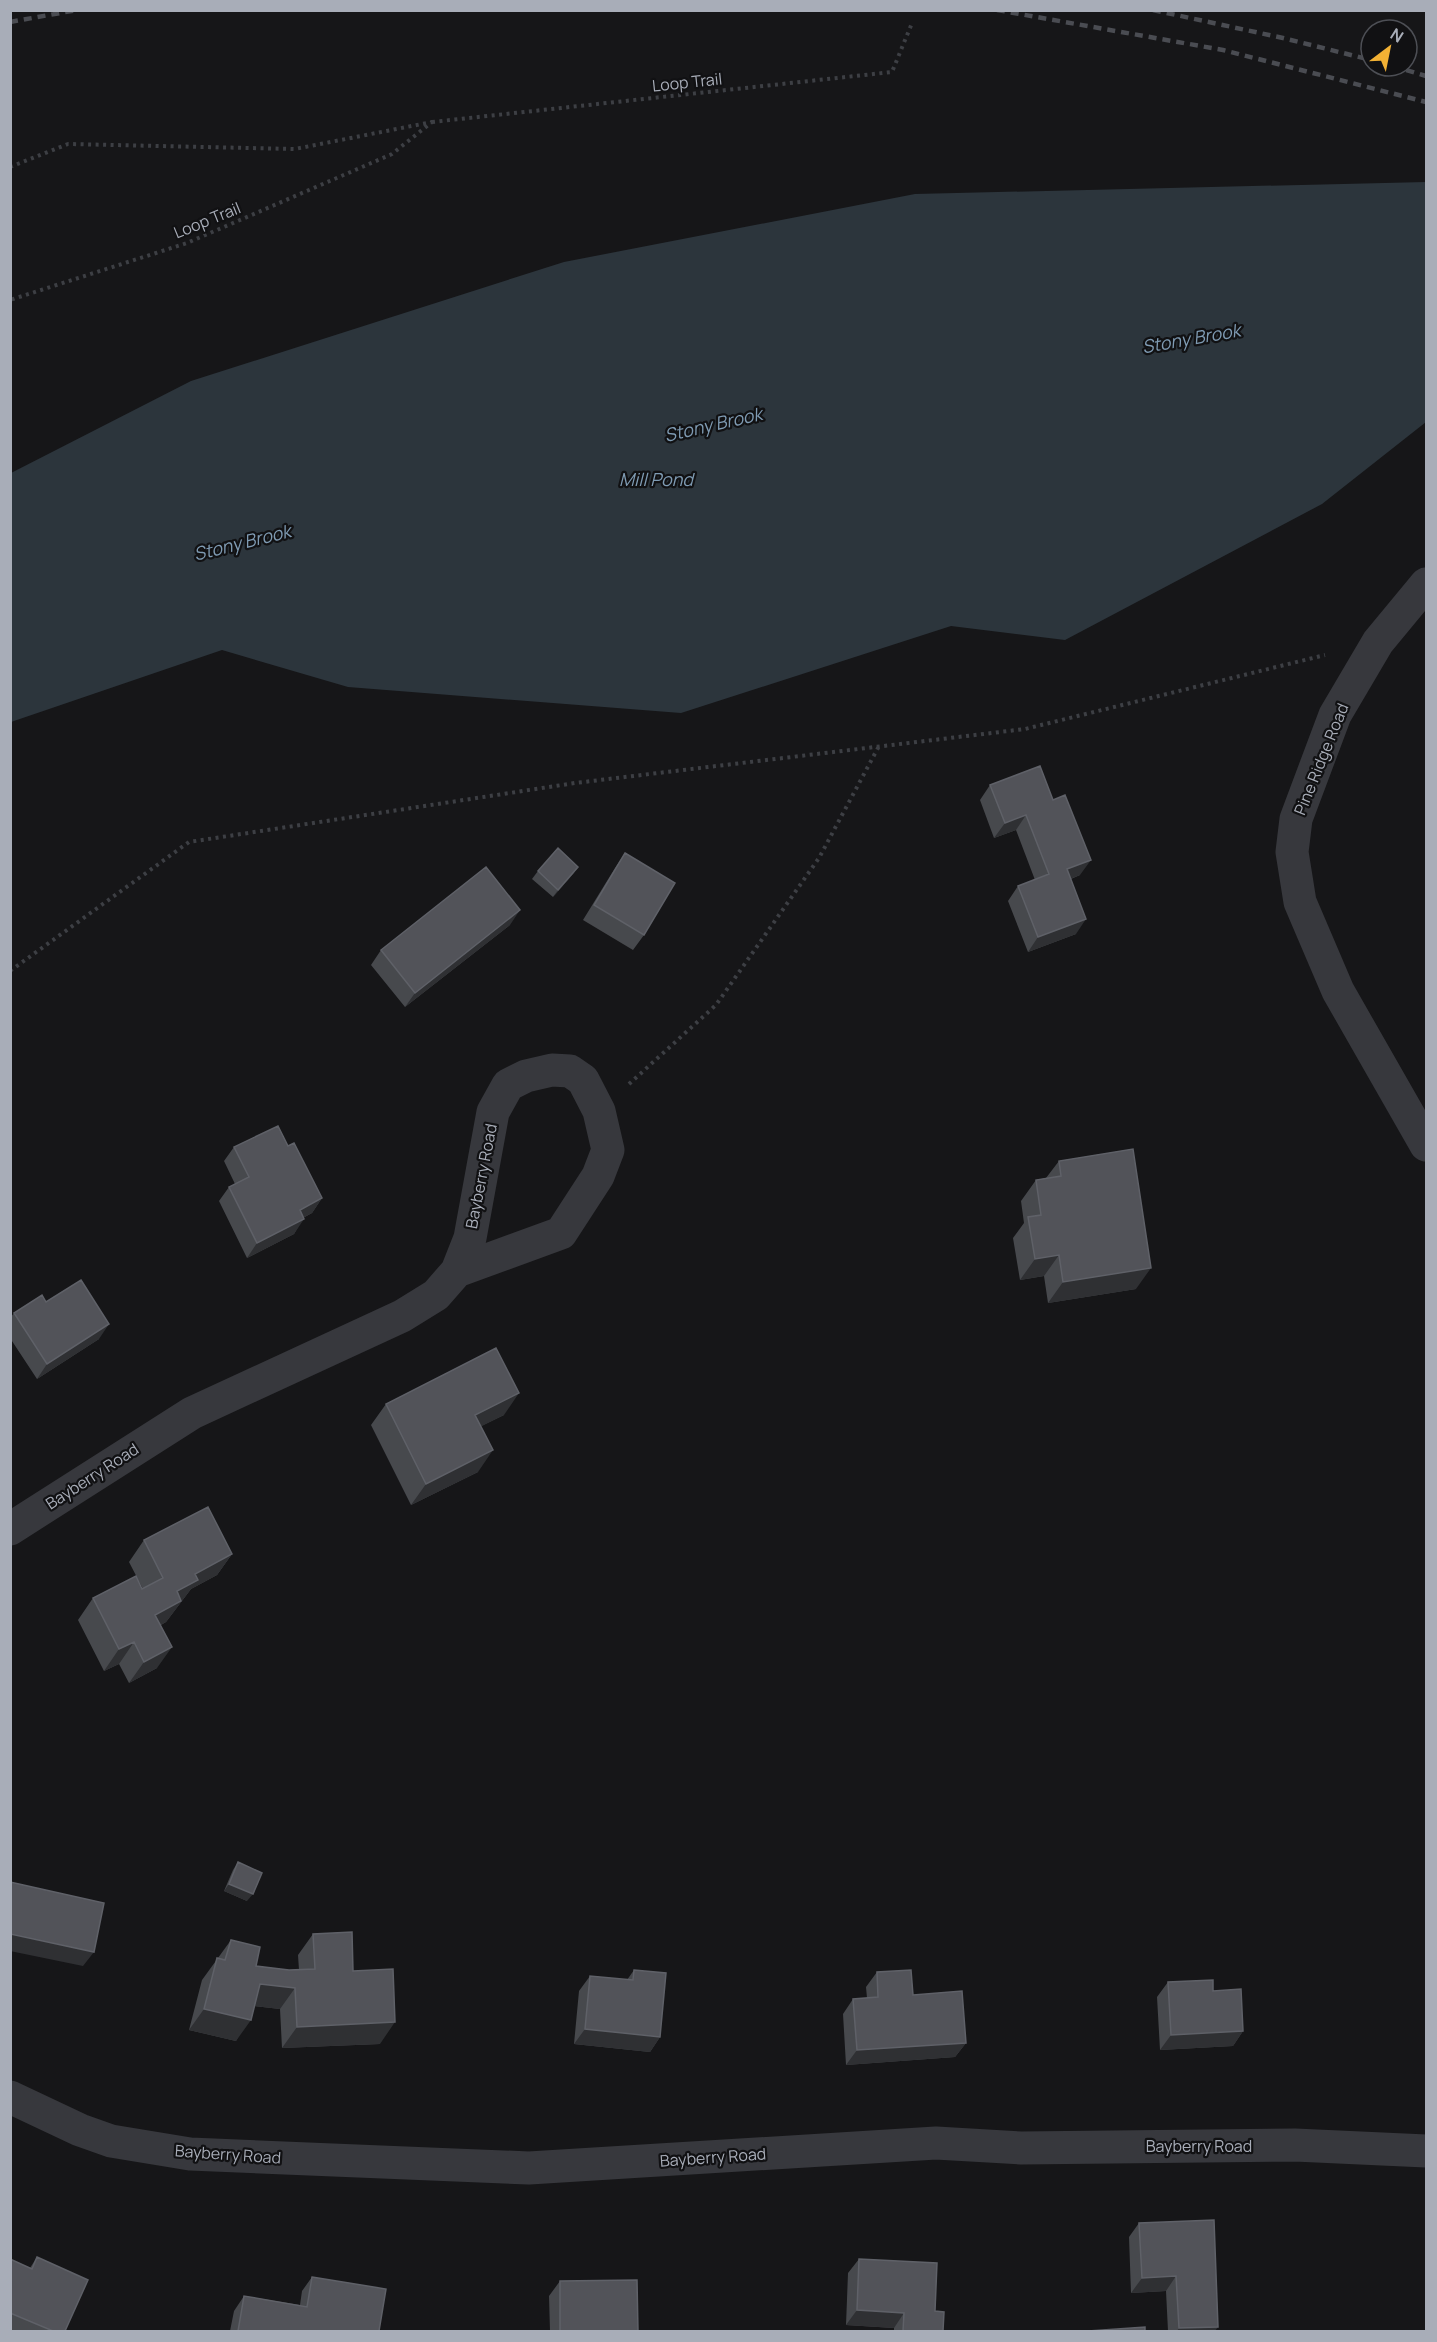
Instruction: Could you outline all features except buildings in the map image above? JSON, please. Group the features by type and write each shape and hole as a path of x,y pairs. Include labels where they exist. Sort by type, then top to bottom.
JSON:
{"street":[{"name":"Pine Ridge Road","path":"1426,584 1378,642 1335,715 1296,819 1292,852 1300,902 1338,991 1426,1145"},
{"name":"Bayberry Road","path":"10,1529 192,1413 402,1316 436,1295 457,1271 470,1238 493,1112 508,1085 526,1076 552,1070 570,1071 583,1080 599,1110 608,1150 598,1176 561,1233 457,1271"},
{"name":"Bayberry Road","path":"10,2097 80,2130 111,2140 190,2154 529,2169 936,2143 1022,2148 1295,2145 1426,2151"}],"path":[{"name":"Loop Trail","path":"10,167 68,144 295,149 432,122 892,72 912,23"},
{"name":"Loop Trail","path":"10,300 187,243 392,154 432,122"},
{"path":"10,971 189,842 575,783 1025,729 1378,642"},
{"path":"599,1110 716,1005 819,858 879,746"}],"water":[{"name":"Mill Pond","path":"1426,182 1426,422 1322,504 1065,640 951,626 681,713 348,687 222,650 11,722 11,473 191,381 564,262 915,194"}],"railway":[{"path":"10,22 77,10"},
{"path":"997,10 1223,50 1426,102"},
{"path":"1153,10 1359,57"},
{"path":"1419,74 1426,76"}],"water label":[{"name":"Stony Brook","path":"1191,338"},
{"name":"Stony Brook","path":"713,424"},
{"name":"Stony Brook","path":"242,542"}]}
